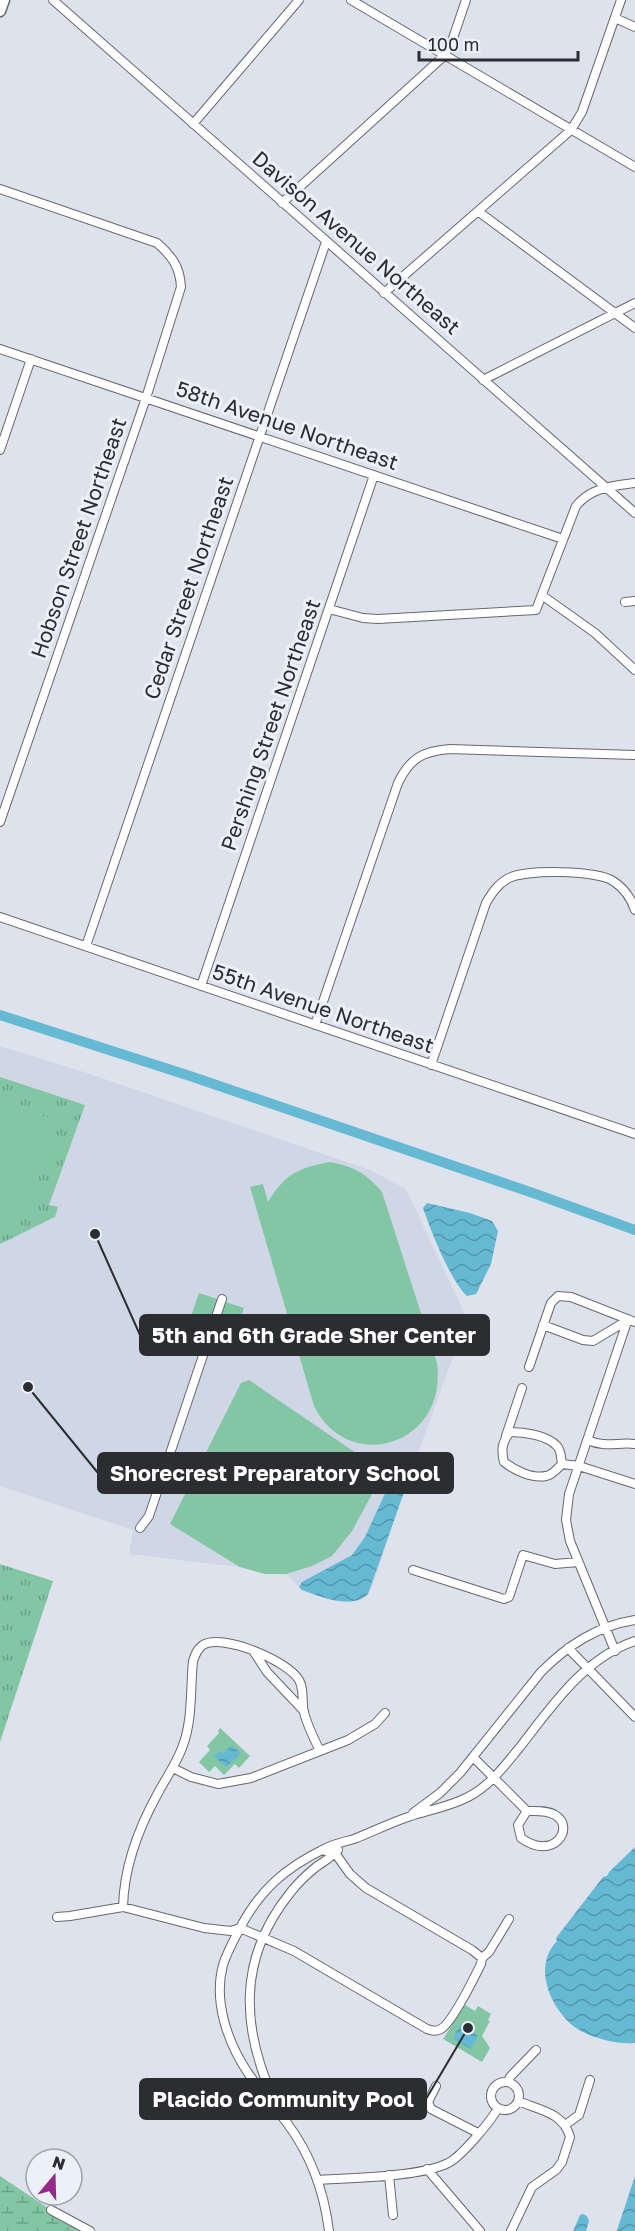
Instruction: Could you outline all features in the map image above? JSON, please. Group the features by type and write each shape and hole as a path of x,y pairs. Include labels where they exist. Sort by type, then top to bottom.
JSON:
{"street":[{"path":"0,11 4,0"},
{"name":"Davison Avenue Northeast","path":"53,0 635,513"},
{"path":"193,124 299,0"},
{"path":"351,0 635,167"},
{"path":"282,203 444,56 451,44 466,0"},
{"path":"384,293 571,130 582,112 621,0"},
{"path":"615,18 635,27"},
{"name":"Hobson Street Northeast","path":"0,189 157,243 176,263 181,287 146,398 0,822"},
{"path":"479,212 635,328"},
{"name":"Cedar Street Northeast","path":"86,946 326,242"},
{"path":"483,380 635,303"},
{"name":"58th Avenue Northeast","path":"0,349 563,539"},
{"path":"0,450 30,359"},
{"name":"Pershing Street Northeast","path":"201,986 374,475"},
{"path":"329,609 370,619 423,618 536,610 576,506 582,498 605,487 635,483"},
{"path":"543,596 595,633 635,670"},
{"path":"625,602 635,601"},
{"path":"315,1025 398,783 408,764 415,758 430,752 450,749 635,755"},
{"path":"431,1065 486,903 499,884 519,874 593,874 612,880 621,887 635,910"},
{"name":"55th Avenue Northeast","path":"0,917 635,1134"},
{"path":"529,1366 551,1303 558,1296 571,1297 632,1321"},
{"path":"140,1528 149,1516 222,1299"},
{"path":"543,1325 583,1340 592,1341 632,1321"},
{"path":"615,1651 570,1541 566,1520 569,1494 632,1321"},
{"path":"522,1388 502,1451 504,1462 511,1468 524,1473 545,1477 562,1464"},
{"path":"505,1439 510,1432 521,1432 547,1441 556,1445 560,1451 562,1464"},
{"path":"588,1440 599,1446 635,1444"},
{"path":"562,1464 579,1466 635,1484"},
{"path":"413,1570 504,1599 509,1597 523,1555 555,1564 578,1562"},
{"path":"408,1817 440,1792 473,1758 541,1672 568,1648 604,1627 635,1620"},
{"path":"329,2231 326,2204 307,2154 239,2059 224,2022 221,1993 223,1966 240,1928 255,1901 266,1888 289,1870 322,1850 469,1796 493,1778 573,1681 615,1651 635,1641"},
{"path":"123,1907 124,1887 132,1848 182,1748 189,1723 192,1673 197,1652 202,1646 223,1642 277,1660 293,1672 303,1689 303,1710"},
{"path":"568,1648 635,1717"},
{"path":"254,1652 267,1672 303,1710 320,1751"},
{"path":"173,1768 204,1782 231,1783 331,1748 363,1732 385,1713"},
{"path":"473,1758 526,1811 556,1815 562,1822 563,1830 558,1841 544,1848 532,1846 521,1838 518,1825 526,1811"},
{"path":"281,2115 260,2067 250,2027 251,1982 263,1938 289,1894 315,1868 336,1853 343,1843"},
{"path":"322,1850 336,1853 350,1874 366,1888 482,1958"},
{"path":"57,1917 123,1907 204,1928 231,1931 240,1928 294,1951 432,2031 441,2029 449,2020 482,1964 482,1958 489,1952 509,1919"},
{"path":"508,2082 536,2050"},
{"path":"565,2125 579,2115 590,2080"},
{"path":"508,2082 519,2091 518,2101 510,2109 498,2108 492,2100 492,2091 498,2083 508,2082"},
{"path":"436,2086 428,2102 431,2109 478,2133"},
{"path":"511,2231 532,2187 556,2170 562,2162 570,2137 565,2125 556,2116 518,2101"},
{"path":"318,2180 388,2175 449,2163 498,2108"},
{"path":"427,2169 477,2228"},
{"path":"388,2175 393,2215"},
{"path":"51,2210 90,2231"}],"shaded area":[{"path":"0,1046 84,1072 370,1170 406,1189 467,1318 401,1500 373,1585 362,1600 339,1601 314,1595 302,1590 286,1574 265,1574 240,1567 129,1554 133,1530 0,1486"}],"green space":[{"path":"0,1077 85,1105 49,1205 58,1207 55,1217 0,1244"},
{"path":"0,1111 24,1111 59,1120 25,1216 14,1221 0,1216"},
{"path":"330,1162 359,1172 371,1180 382,1192 437,1363 436,1392 427,1414 412,1431 392,1441 371,1445 349,1440 329,1427 314,1406 250,1187 263,1184 268,1202 280,1185 293,1174"},
{"path":"199,1293 244,1308 231,1344 187,1328"},
{"path":"249,1380 384,1472 352,1531 332,1556 312,1566 286,1574 265,1574 240,1567 170,1524 241,1383"},
{"path":"0,1564 53,1581 0,1742"},
{"path":"220,1728 250,1756 239,1768 235,1764 224,1775 215,1766 209,1772 199,1762 210,1750 207,1746 219,1733"},
{"path":"465,2005 475,2011 478,2006 491,2014 482,2036 490,2048 482,2062 443,2039"},
{"path":"0,2176 24,2192 24,2207 46,2207 90,2231 0,2231"}],"water":[{"path":"427,1203 470,1213 492,1221 498,1231 491,1264 476,1294 467,1296 454,1279 423,1208"},
{"path":"407,1455 410,1466 409,1478 368,1594 361,1599 345,1602 327,1599 302,1590 299,1587 302,1582 352,1555 365,1537 393,1476 398,1459"},
{"path":"232,1745 241,1754 226,1767 214,1756 220,1751 223,1753"},
{"path":"635,1847 635,2043 627,2043 594,2036 572,2025 551,1996 545,1973 546,1962 557,1941 556,1938 603,1877 607,1876"},
{"path":"461,2023 478,2036 471,2049 453,2039"},
{"path":"635,2176 635,2231 617,2231 617,2230"},
{"path":"583,2214 589,2221 586,2231 573,2231 580,2215"}],"waterway":[{"path":"0,1015 190,1076 635,1230"}],"place":[{"name":"5th and 6th Grade Sher Center","path":"95,1234"},
{"name":"Shorecrest Preparatory School","path":"28,1387"},
{"name":"Placido Community Pool","path":"468,2028"}]}
